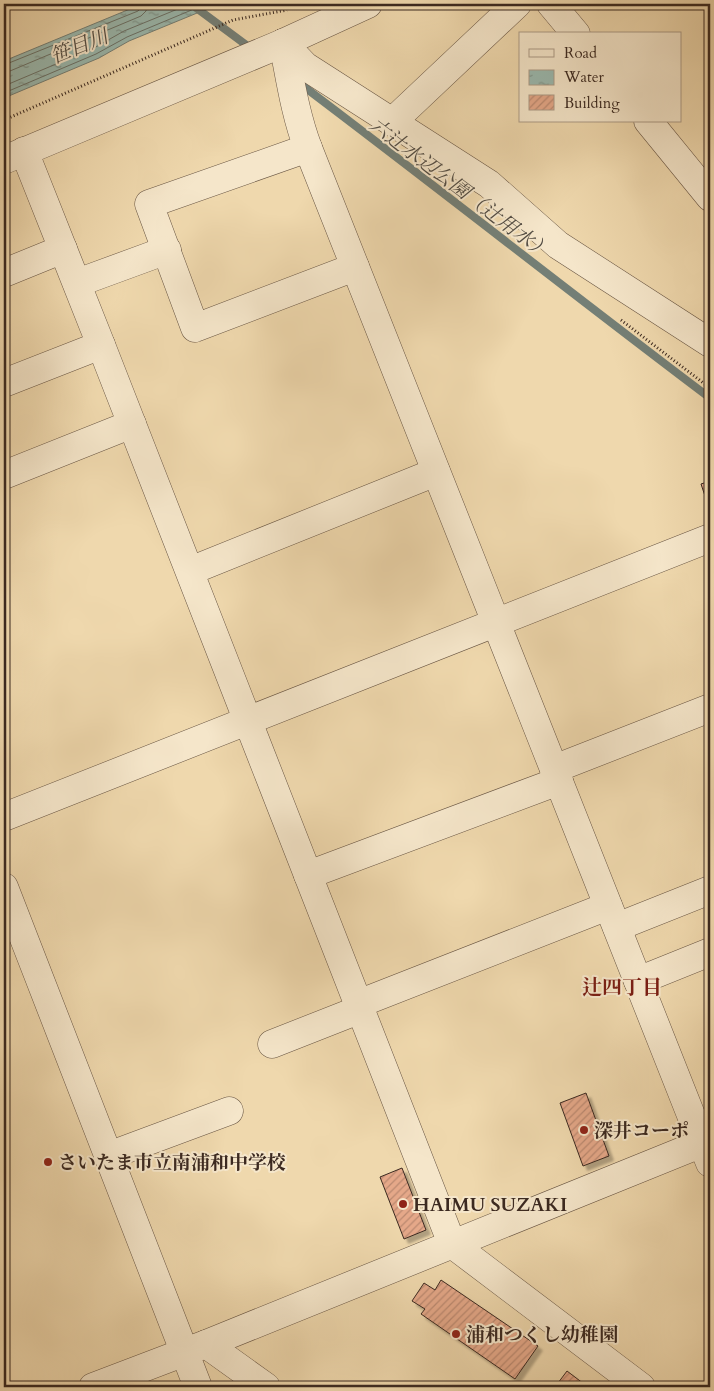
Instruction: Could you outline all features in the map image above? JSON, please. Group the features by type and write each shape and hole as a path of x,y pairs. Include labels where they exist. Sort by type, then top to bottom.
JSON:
{"street":[{"path":"368,4 283,42 14,155 63,249 77,283 452,1244 641,1387"},
{"path":"392,122 517,4"},
{"path":"551,4 574,32"},
{"path":"283,42 305,66 489,184 558,245 710,343"},
{"path":"93,1387 195,1348 452,1244 708,1149 612,917 303,136 283,42"},
{"path":"649,122 710,197"},
{"path":"308,148 149,204 195,328 355,267"},
{"path":"4,273 63,249"},
{"path":"77,283 167,250"},
{"path":"4,383 101,345"},
{"path":"4,475 132,424"},
{"path":"190,571 436,472"},
{"path":"4,817 710,538"},
{"path":"308,875 556,775 710,708"},
{"path":"4,887 108,1156 195,1348 198,1387"},
{"path":"272,1044 359,1006 612,917 710,890"},
{"path":"638,981 710,952"},
{"path":"108,1156 229,1111"},
{"path":"195,1348 266,1387"}],"path":[{"path":"4,120 233,20 291,10"}],"water":[{"name":"笹目川","path":"142,4 219,4 129,41 99,58 4,98 4,61"}],"building":[{"path":"710,481 710,501 707,502 701,484"},
{"name":"深井コーポ","path":"586,1093 609,1156 583,1166 560,1103"},
{"name":"HAIMU SUZAKI","path":"402,1168 426,1230 404,1239 380,1177"},
{"path":"441,1280 538,1346 515,1379 421,1314 425,1309 412,1301 424,1283 435,1290"},
{"path":"567,1371 588,1387 555,1387"}],"waterway":[{"name":"六辻水辺公園（辻用水）","path":"191,4 253,50"},
{"name":"六辻水辺公園（辻用水）","path":"299,83 710,398"}],"place":[{"name":"深井コーポ","path":"584,1130"},
{"name":"さいたま市立南浦和中学校","path":"48,1162"},
{"name":"HAIMU SUZAKI","path":"403,1204"},
{"name":"浦和つくし幼稚園","path":"456,1334"}],"district":[{"name":"辻四丁目","path":"622,987"}]}
